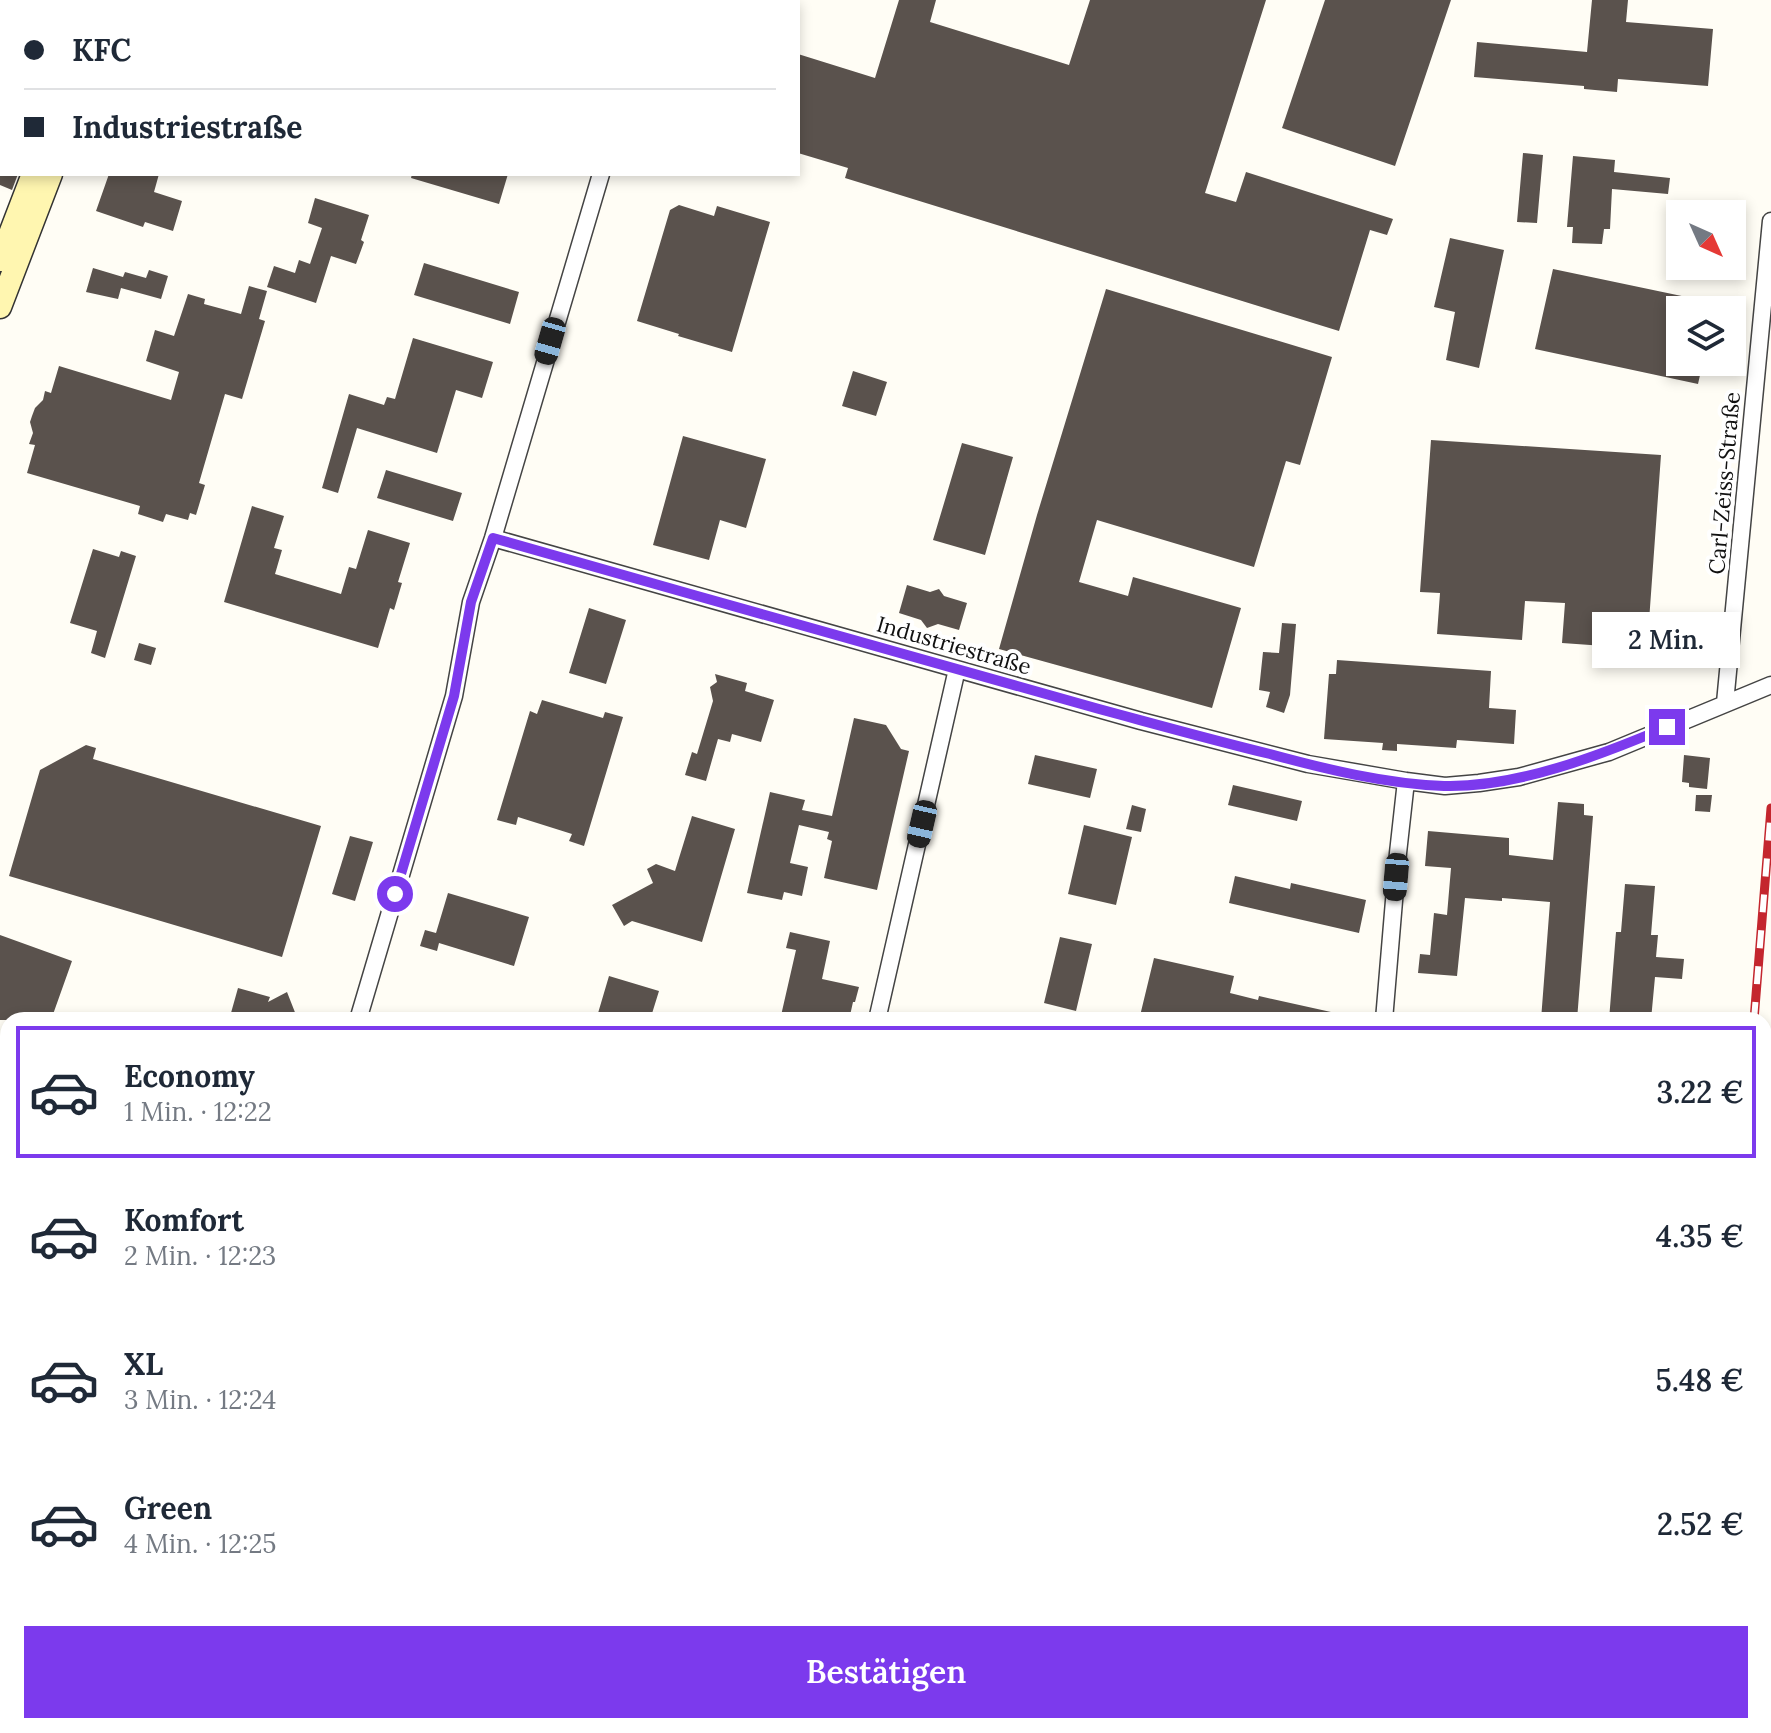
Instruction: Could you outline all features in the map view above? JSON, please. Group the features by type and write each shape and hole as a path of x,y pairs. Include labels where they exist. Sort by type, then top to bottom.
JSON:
{"street":[{"path":"0,260 32,176"},
{"path":"0,307 50,176"},
{"path":"360,1012 454,696 471,602 493,538 600,176"},
{"name":"Carl-Zeiss-Straße","path":"1725,703 1771,221"},
{"name":"Industriestraße","path":"493,538 1141,721 1308,764 1445,786 1519,777 1609,752 1771,685"},
{"path":"879,1012 957,669"},
{"path":"1385,1012 1406,781"}],"building":[{"path":"899,0 936,0 930,22 1069,65 1090,0 1266,0 1205,193 1236,202 1246,172 1393,219 1387,235 1370,230 1339,331 845,178 848,168 800,154 800,55 875,78"},
{"path":"1325,0 1451,0 1395,166 1282,128"},
{"path":"1592,0 1628,0 1626,22 1713,29 1708,86 1618,79 1617,92 1584,89 1584,86 1474,77 1477,42 1587,52"},
{"path":"1523,153 1543,155 1537,223 1517,222"},
{"path":"1573,156 1615,160 1614,172 1670,178 1668,194 1612,189 1610,229 1604,229 1602,244 1572,243 1573,227 1567,227"},
{"path":"0,176 17,176 12,190 0,185"},
{"path":"108,176 158,176 154,192 182,201 173,231 145,222 143,227 96,211"},
{"path":"412,176 507,176 499,204"},
{"path":"315,198 369,215 356,264 331,256 316,303 267,287 274,266 295,273 299,260 310,264 322,228 308,223"},
{"path":"679,205 714,216 717,206 770,222 732,352 637,321 670,210"},
{"path":"1450,238 1504,250 1479,368 1446,360 1455,312 1434,307"},
{"path":"424,263 519,292 510,324 414,295"},
{"path":"93,268 123,277 125,272 146,278 149,270 168,276 161,299 121,288 118,299 86,292"},
{"path":"1553,269 1682,296 1666,296 1666,376 1700,376 1698,384 1535,349"},
{"path":"249,286 267,291 259,319 265,321 242,399 225,394 199,483 205,485 196,515 190,513 188,520 166,514 163,522 138,514 140,506 27,473 35,445 29,444 33,433 30,422 45,391 51,393 59,366 171,400 179,372 146,361 155,330 174,336 188,294 205,299 204,304 241,314"},
{"path":"1106,289 1332,357 1300,465 1286,461 1254,567 1097,520 1079,582 1128,596 1133,577 1241,608 1212,708 999,649"},
{"path":"413,338 493,362 482,398 456,390 437,453 357,428 338,493 322,488 349,394 384,405 387,397 395,399"},
{"path":"853,371 887,382 876,416 842,406"},
{"path":"683,436 766,459 746,528 720,520 709,560 653,545"},
{"path":"1431,440 1661,455 1647,649 1562,643 1565,603 1525,601 1522,640 1437,634 1440,593 1420,592"},
{"path":"962,443 1013,457 985,555 933,540"},
{"path":"386,470 462,493 453,521 377,498"},
{"path":"252,506 284,516 274,548 282,550 275,574 341,594 349,567 356,569 368,530 410,543 398,582 402,583 394,610 390,608 378,648 224,602"},
{"path":"93,549 119,557 121,551 136,556 105,658 91,653 97,631 70,623"},
{"path":"907,585 930,592 939,589 944,596 967,603 959,630 938,624 927,628 921,620 899,613"},
{"path":"589,608 626,620 606,684 569,673"},
{"path":"1282,623 1296,624 1290,695 1284,713 1266,707 1270,692 1259,690 1263,652 1279,653"},
{"path":"139,643 156,648 151,665 134,660"},
{"path":"1337,660 1491,671 1489,708 1516,710 1514,744 1457,740 1456,748 1397,744 1397,751 1382,750 1383,743 1324,739 1329,674 1336,674"},
{"path":"715,674 747,683 745,691 774,700 761,742 732,734 730,742 718,739 706,781 685,775 692,752 697,754 713,701 710,687 717,682"},
{"path":"542,700 603,718 605,712 623,717 584,846 569,841 572,834 518,817 516,825 497,820 530,711 537,714"},
{"path":"854,718 886,725 901,749 909,751 877,890 824,878 832,841 827,839 829,832 799,825 790,863 808,867 802,896 784,892 782,900 747,893 770,792 805,800 802,810 832,816"},
{"path":"86,745 96,748 93,759 321,826 282,957 9,876 40,770"},
{"path":"1035,755 1097,769 1090,798 1028,784"},
{"path":"1684,755 1710,758 1707,789 1689,787 1689,783 1682,782"},
{"path":"1233,785 1302,801 1297,821 1228,805"},
{"path":"1696,795 1712,795 1710,812 1695,811"},
{"path":"1558,802 1584,804 1584,815 1593,816 1578,1012 1542,1012 1550,902 1465,898 1457,976 1418,973 1420,954 1430,955 1434,913 1447,915 1451,868 1425,866 1428,831 1509,838 1509,855 1553,860"},
{"path":"1132,805 1146,809 1141,832 1126,829"},
{"path":"692,816 735,829 702,942 632,921 624,926 612,905 653,883 647,869 656,864 675,871"},
{"path":"1084,825 1132,837 1116,905 1068,894"},
{"path":"350,836 373,842 355,901 332,894"},
{"path":"1235,876 1290,889 1291,883 1366,900 1359,933 1229,903"},
{"path":"1625,884 1655,886 1651,935 1658,935 1656,957 1684,959 1682,979 1655,977 1652,1012 1610,1012 1616,932 1621,932"},
{"path":"448,893 529,917 514,966 439,943 437,951 420,946 425,930 436,933"},
{"path":"790,932 830,941 822,979 859,987 851,1012 782,1012 796,950 786,948"},
{"path":"0,935 72,961 54,1012 0,1012"},
{"path":"1060,937 1092,944 1076,1011 1044,1003"},
{"path":"1154,958 1234,976 1230,993 1258,1000 1259,996 1331,1012 1141,1012"},
{"path":"609,976 659,991 652,1012 598,1012"},
{"path":"238,988 270,997 268,1002 287,992 295,1012 231,1012"}],"railway":[{"path":"1755,1012 1771,808"}],"route":[{"path":"395,894 454,696 471,602 493,538 1141,721 1363,775 1445,786 1519,777 1609,752 1667,727"}]}
